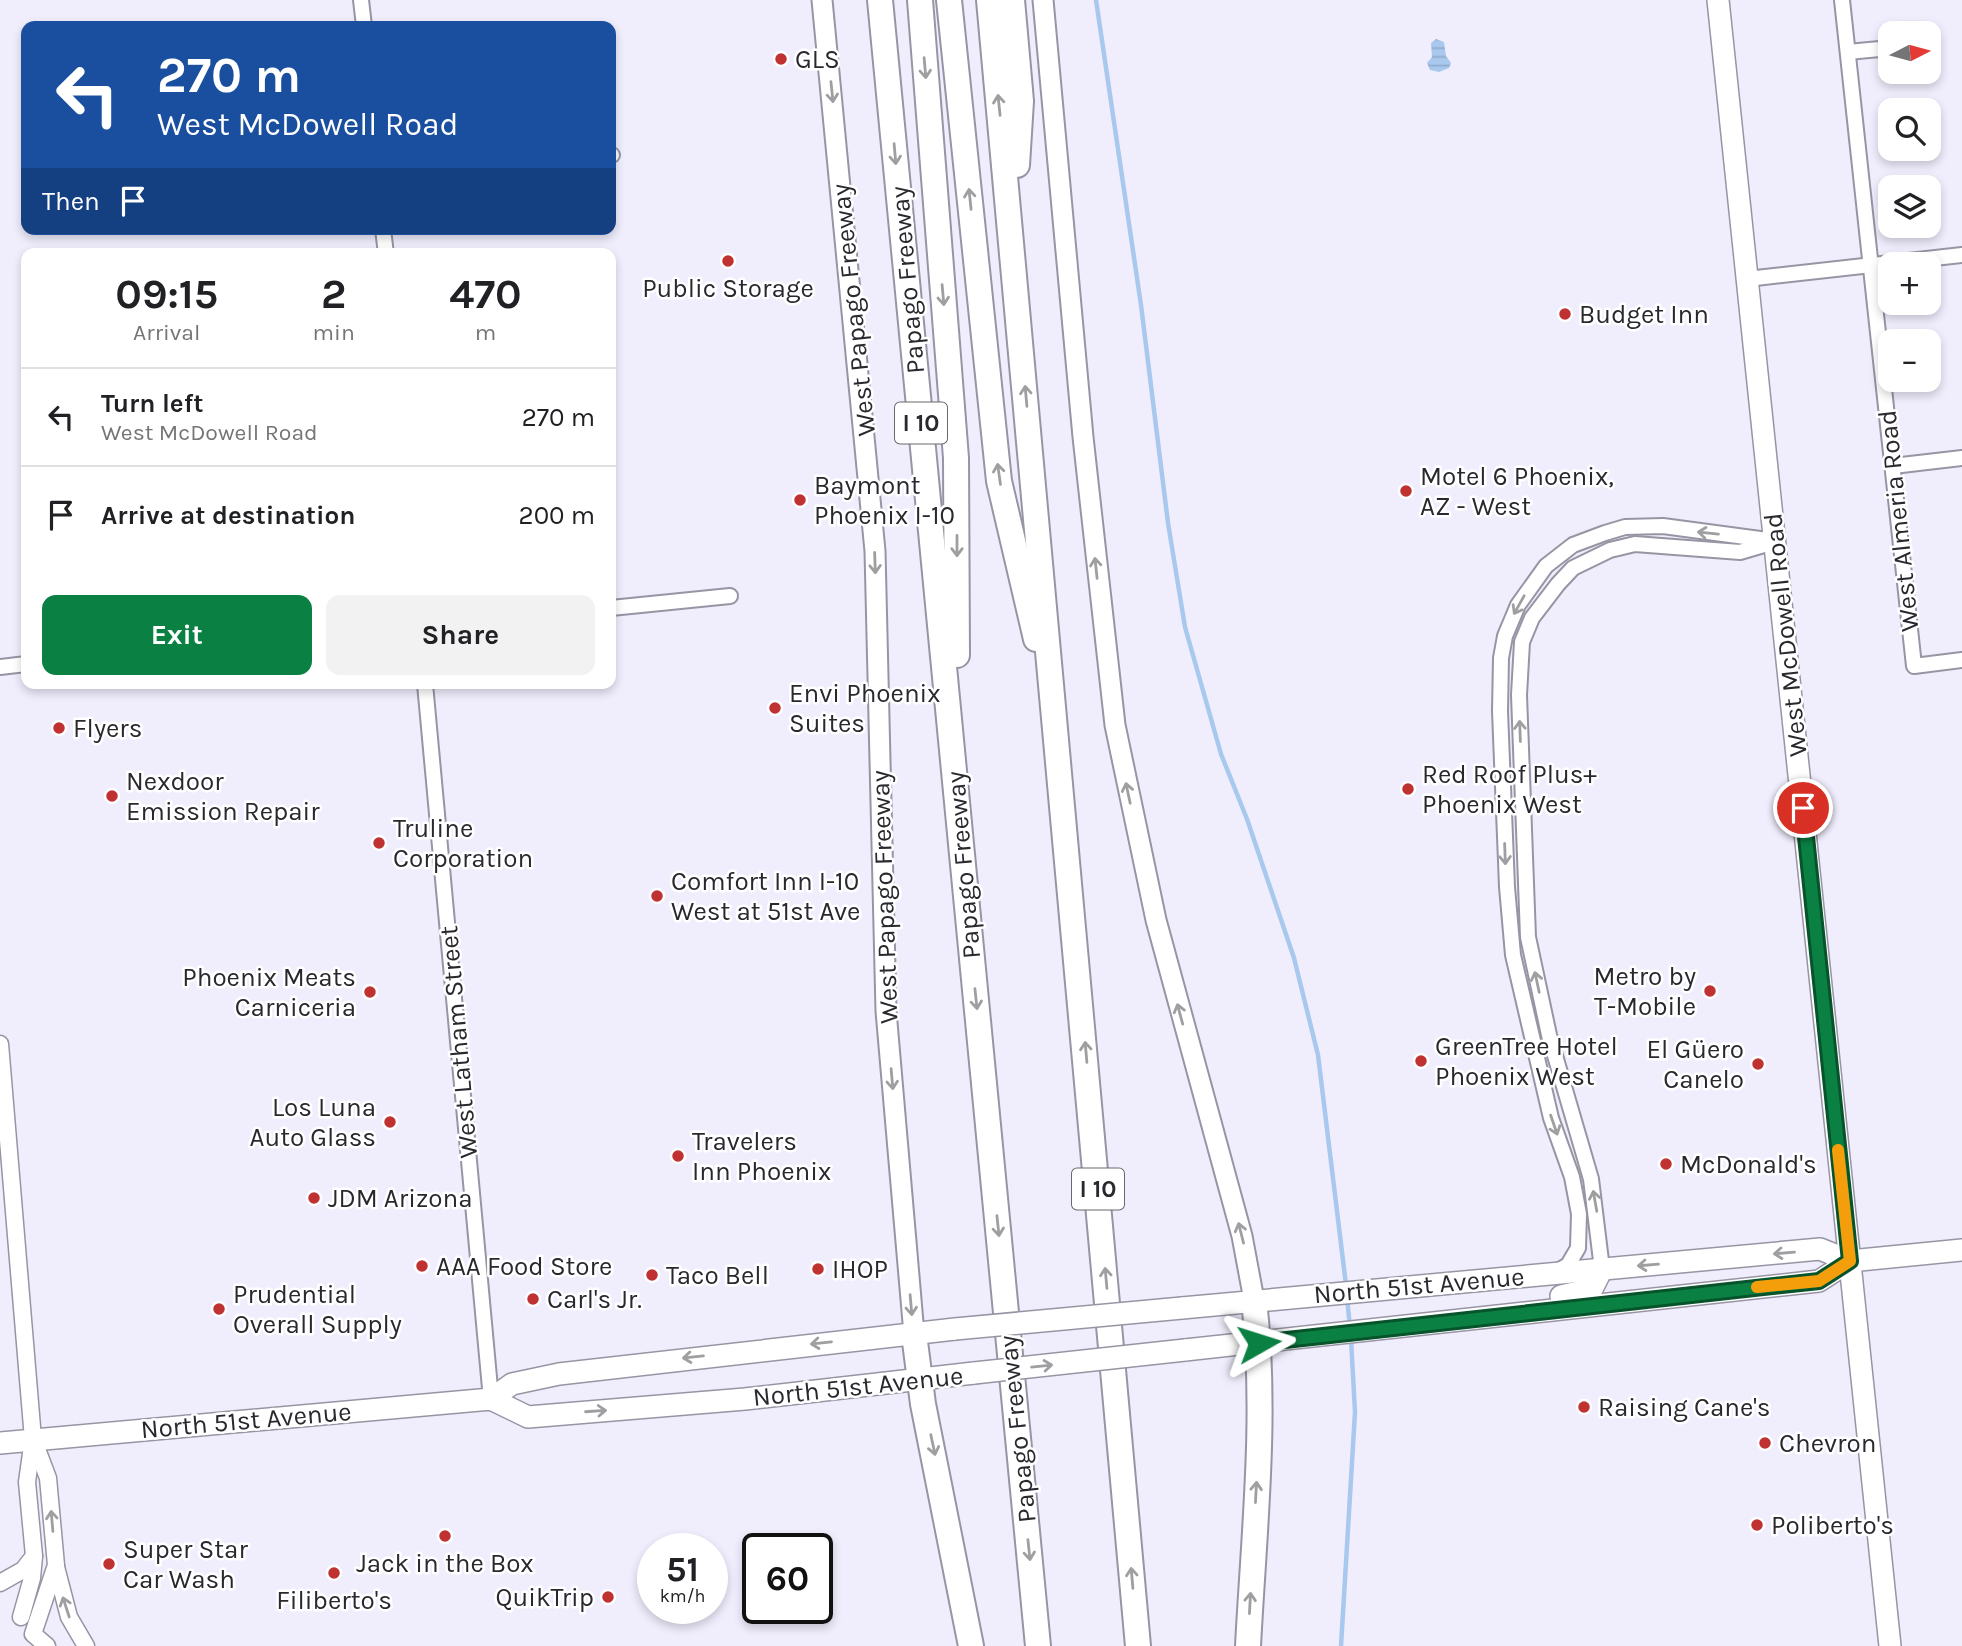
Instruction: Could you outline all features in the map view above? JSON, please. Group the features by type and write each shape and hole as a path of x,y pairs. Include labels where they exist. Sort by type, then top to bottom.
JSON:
{"highway":[{"path":"874,0 884,37"},
{"name":"Papago Freeway","path":"880,0 1038,1646"},
{"path":"920,0 956,458 958,810"},
{"path":"949,0 999,481 1057,732"},
{"name":"I 10","path":"989,0 1138,1646"},
{"path":"1012,0 1021,101 1013,246"},
{"path":"1248,1646 1260,1418 1259,1343 1254,1300"},
{"path":"914,1334 919,1378 971,1646"}],"main road":[{"name":"West Papago Freeway","path":"822,0 875,551 886,1011 914,1334"},
{"path":"1043,0 1083,437 1115,725 1156,920 1242,1236 1254,1300"},
{"name":"West McDowell Road","path":"1718,0 1888,1644"},
{"name":"North 51st Avenue","path":"0,1443 491,1399 512,1384 559,1374 955,1329 1820,1249 1850,1261"},
{"name":"North 51st Avenue","path":"491,1399 528,1417 733,1400 1819,1281 1850,1261 1962,1250"},
{"path":"1419,1325 1488,1305 1586,1293 1596,1284 1602,1269"}],"street":[{"path":"361,0 363,21"},
{"name":"West Almeria Road","path":"1842,0 1914,666 1962,660"},
{"path":"1848,52 1878,49"},
{"path":"1747,279 1962,255"},
{"path":"1893,466 1962,458"},
{"path":"1551,1273 1568,1265 1573,1259 1580,1234 1579,1214 1572,1177 1551,1118 1513,955 1506,875 1501,658 1505,636 1518,605 1546,566 1573,545 1605,533 1642,526 1744,535 1776,541"},
{"path":"1602,1269 1598,1217 1588,1167 1538,986 1528,937 1520,695 1522,642 1532,618 1546,597 1573,568 1610,550 1634,544 1740,552 1776,541"},
{"path":"616,607 730,596"},
{"path":"0,667 21,665"},
{"name":"West Latham Street","path":"425,689 491,1399"},
{"path":"0,1044 33,1439 27,1482 34,1556 32,1578 21,1617"},
{"path":"33,1439 48,1478 56,1565 69,1617 86,1646"},
{"path":"0,1583 23,1570 34,1556"},
{"path":"47,1646 33,1634 56,1565"}],"water":[{"path":"1436,39 1444,42 1446,56 1451,63 1449,68 1439,72 1430,70 1427,63 1432,57 1431,43"}],"waterway":[{"path":"1096,0 1141,305 1168,523 1185,627 1221,754 1247,819 1294,958 1318,1055 1346,1285"},
{"path":"1347,1298 1350,1327"},
{"path":"1341,1646 1355,1412 1351,1339"}],"slow traffic":[{"path":"1757,1287 1819,1281 1850,1261 1838,1150"}],"place":[{"name":"GLS","path":"781,59"},
{"name":"Public Storage","path":"728,261"},
{"name":"Budget Inn","path":"1565,314"},
{"name":"Motel 6 Phoenix, AZ - West","path":"1406,491"},
{"name":"Baymont Phoenix I-10","path":"800,500"},
{"name":"Envi Phoenix Suites","path":"775,708"},
{"name":"Flyers","path":"59,728"},
{"name":"Red Roof Plus+ Phoenix West","path":"1408,789"},
{"name":"Nexdoor Emission Repair","path":"112,796"},
{"name":"Truline Corporation","path":"379,843"},
{"name":"Comfort Inn I-10 West at 51st Ave","path":"657,896"},
{"name":"Metro by T-Mobile","path":"1710,991"},
{"name":"Phoenix Meats Carniceria","path":"370,992"},
{"name":"GreenTree Hotel Phoenix West","path":"1421,1061"},
{"name":"El Güero Canelo","path":"1758,1064"},
{"name":"Los Luna Auto Glass","path":"390,1122"},
{"name":"Travelers Inn Phoenix","path":"678,1156"},
{"name":"McDonald's","path":"1666,1164"},
{"name":"JDM Arizona","path":"314,1198"},
{"name":"AAA Food Store","path":"422,1266"},
{"name":"IHOP","path":"818,1269"},
{"name":"Taco Bell","path":"652,1275"},
{"name":"Carl's Jr.","path":"533,1299"},
{"name":"Prudential Overall Supply","path":"219,1309"},
{"name":"Raising Cane's","path":"1584,1407"},
{"name":"Chevron","path":"1765,1443"},
{"name":"Poliberto's","path":"1757,1525"},
{"name":"Jack in the Box","path":"445,1536"},
{"name":"Super Star Car Wash","path":"109,1564"},
{"name":"Filiberto's","path":"334,1573"},
{"name":"QuikTrip","path":"608,1597"}],"route":[{"path":"1259,1343 1819,1281 1850,1261 1803,808"}]}
